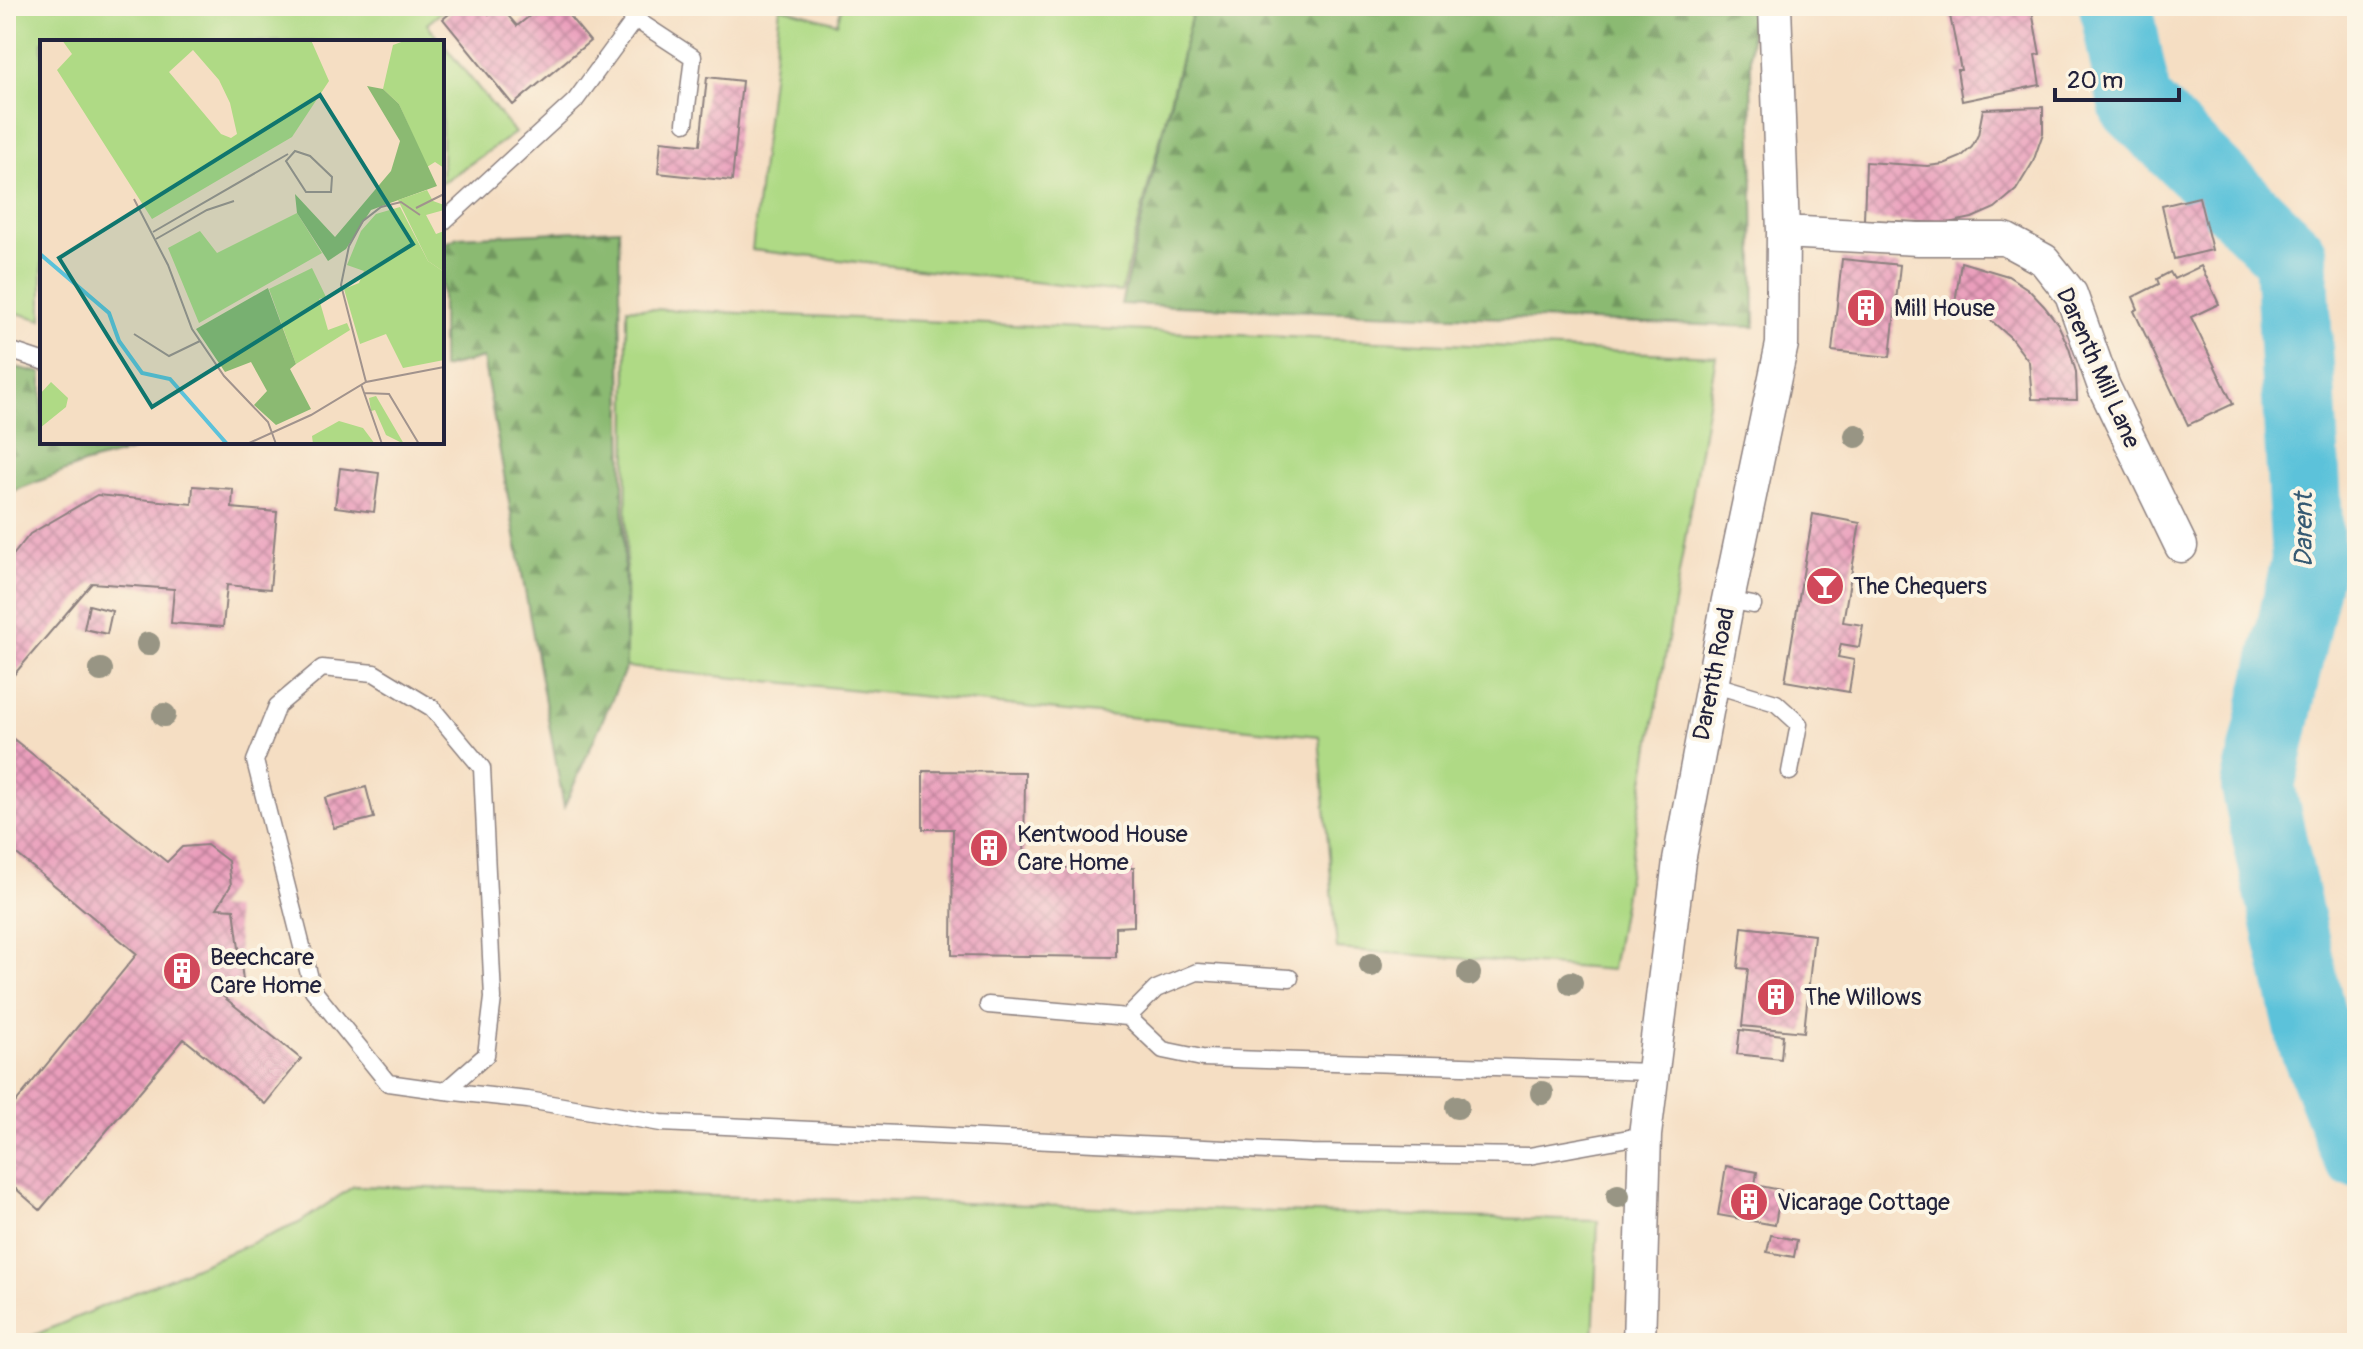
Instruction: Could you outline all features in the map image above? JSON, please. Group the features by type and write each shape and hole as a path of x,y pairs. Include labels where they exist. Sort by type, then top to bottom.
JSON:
{"street":[{"name":"Darenth Road","path":"1639,1343 1645,1135 1679,861 1712,684 1740,603 1782,344 1783,232 1775,6"},
{"name":"Darenth Mill Lane","path":"1783,232 1918,231 2005,239 2044,260 2071,294 2104,387 2181,546"}],"lane":[{"path":"444,221 575,101 637,13 693,57 685,123"},
{"path":"6,349 40,360"},
{"path":"445,1091 486,1055 493,998 482,768 432,708 374,673 322,668 277,706 255,761 313,990 388,1083 445,1091 528,1100 661,1123 1311,1153 1529,1156 1645,1135"},
{"path":"1712,684 1776,703 1799,724 1790,772"},
{"path":"1128,1017 1156,989 1197,972 1290,978"},
{"path":"988,1005 1128,1017 1163,1050 1202,1058 1652,1072"}],"green space":[{"path":"6,6 449,6 427,24 439,40 40,40 40,319 6,310"},
{"path":"842,6 1194,6 1121,292 752,250 780,7 837,23"},
{"path":"1194,6 1750,6 1755,327 1121,304"},
{"path":"444,45 515,133 444,182"},
{"path":"619,229 626,667 564,807 483,358 444,368 444,244 458,237"},
{"path":"627,308 1716,356 1612,970 1337,949 1319,736 626,667"},
{"path":"6,365 40,373 40,444 157,444 86,463 6,494"},
{"path":"354,1186 1598,1221 1593,1343 16,1343 299,1223"}],"building":[{"path":"459,6 483,6 489,14 500,6 517,26 542,6 561,6 590,41 513,105 443,19"},
{"path":"1948,6 2031,6 2040,54 2035,55 2040,85 1962,101 1957,70 1961,70"},
{"path":"707,77 742,81 732,181 658,173 661,141 700,145"},
{"path":"2043,107 2043,133 2033,162 2016,190 1995,208 1972,218 1948,223 1864,220 1866,162 1928,166 1944,164 1961,157 1972,147 1978,135 1983,109"},
{"path":"2199,197 2212,250 2174,259 2162,206"},
{"name":"Mill House","path":"1842,259 1900,265 1890,357 1832,351"},
{"path":"1961,262 2008,276 2028,289 2044,306 2058,324 2069,348 2076,372 2077,400 2032,399 2029,362 2010,337 1987,317 1954,310"},
{"path":"2201,266 2219,304 2191,317 2233,404 2188,425 2134,311 2138,309 2133,297 2159,284 2157,279 2170,272 2174,279"},
{"path":"340,468 379,473 374,512 335,507"},
{"path":"193,486 233,489 232,508 277,512 270,589 227,585 223,627 171,623 174,589 92,583 6,684 6,564 30,534 97,495 192,504"},
{"name":"The Chequers","path":"1813,514 1860,523 1843,622 1863,625 1859,647 1841,644 1838,657 1854,660 1849,692 1785,681"},
{"path":"89,605 112,611 107,634 84,629"},
{"name":"Beechcare Care Home","path":"6,733 167,862 182,847 207,845 228,861 231,885 217,908 234,909 244,988 220,994 301,1059 265,1104 184,1039 40,1210 6,1180 6,1114 137,954 6,845"},
{"name":"Kentwood House Care Home","path":"923,771 1025,772 1024,868 1134,868 1134,926 1116,927 1116,957 952,955 953,829 923,829"},
{"path":"366,787 374,818 334,828 325,798"},
{"name":"The Willows","path":"1742,927 1814,935 1804,1032 1742,1026 1748,969 1738,968"},
{"path":"1740,1030 1783,1035 1781,1059 1737,1054"},
{"name":"Vicarage Cottage","path":"1726,1166 1757,1172 1755,1185 1781,1190 1775,1225 1718,1215"},
{"path":"1771,1235 1797,1240 1794,1257 1767,1252"}],"waterway":[{"name":"Darent","path":"2116,6 2135,104 2291,256 2308,561 2258,787 2315,1043 2357,1151"}],"place":[{"name":"Mill House","path":"1866,308"},
{"name":"The Chequers","path":"1825,586"},
{"name":"Kentwood House Care Home","path":"989,848"},
{"name":"Beechcare Care Home","path":"182,971"},
{"name":"The Willows","path":"1776,997"},
{"name":"Vicarage Cottage","path":"1749,1202"}]}
